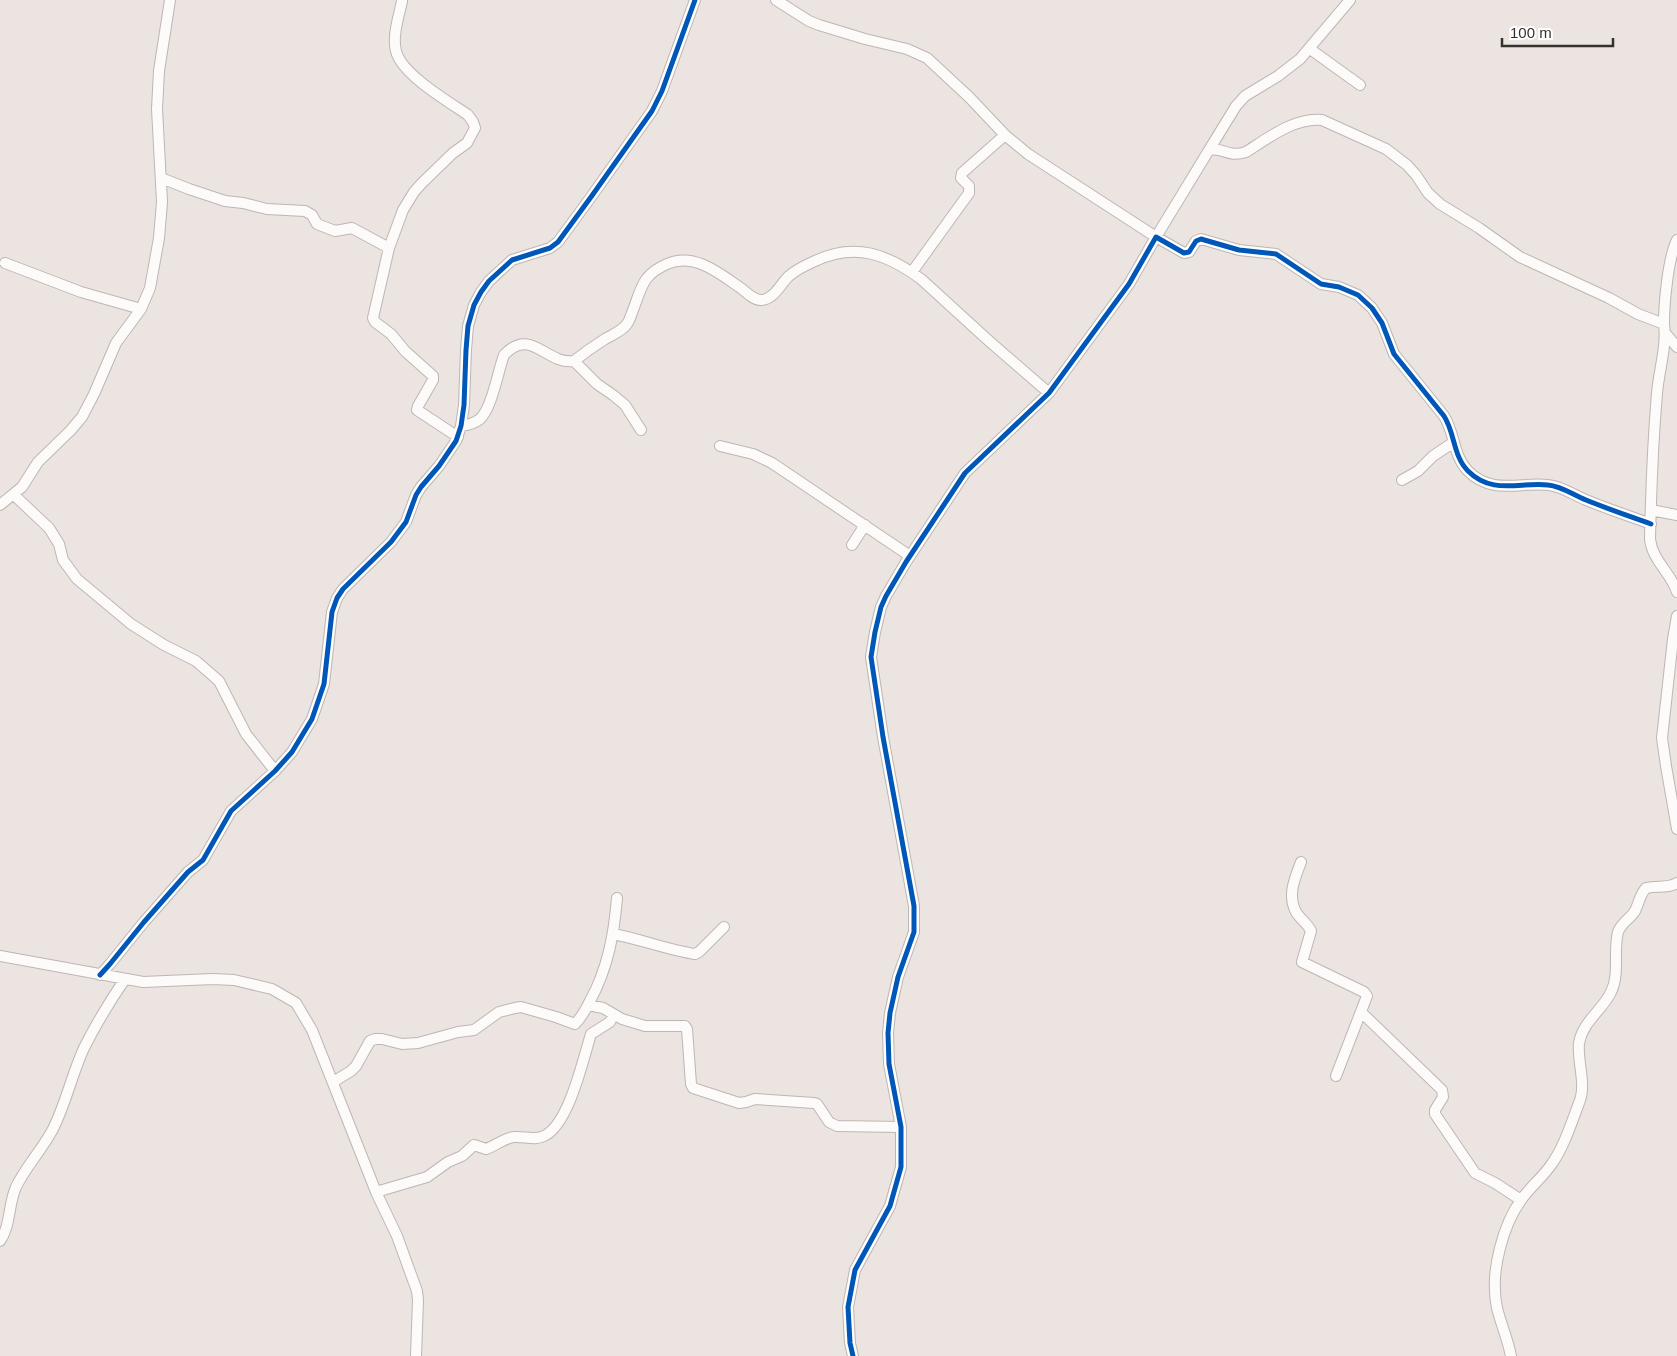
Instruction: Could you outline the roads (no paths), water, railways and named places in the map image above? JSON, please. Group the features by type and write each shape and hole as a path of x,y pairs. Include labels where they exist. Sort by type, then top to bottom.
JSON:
{"street":[{"path":"0,505 22,488 38,462 82,418 116,343 141,309 150,288 159,238 162,202 157,109 159,71 170,0"},
{"path":"100,974 188,872 203,860 232,811 275,771 292,752 312,719 324,684 332,612 337,598 343,589 392,542 406,522 416,495 439,466 458,437 465,390 468,326 474,305 489,280 512,260 543,251 558,242 591,197 652,111 662,91 696,0"},
{"path":"776,0 814,23 865,39 907,49 926,58 969,97 1005,136 1028,154 1184,253 1190,252 1196,241 1201,239 1241,251 1276,254 1321,284 1339,287 1355,293 1372,308 1382,323 1394,354 1444,416 1450,426 1459,458 1466,469 1477,479 1486,483 1512,487 1548,485 1558,487 1610,510 1651,524"},
{"path":"853,1356 850,1342 848,1307 855,1270 887,1212 896,1189 901,1168 901,1127 890,1064 888,1033 890,1013 898,978 914,932 915,912 870,658 881,607 910,556 965,473 1049,393 1129,284 1232,112 1244,96 1292,67 1310,49 1350,0"},
{"path":"402,1 396,34 398,57 408,70 424,85 468,115 475,128 467,143 453,153 414,192 403,210 389,248 374,320 391,334 408,354 434,376 418,406 418,410 458,437"},
{"path":"1310,49 1360,86"},
{"path":"1209,150 1216,149 1227,154 1246,152 1299,122 1313,119 1322,120 1386,149 1407,165 1428,193 1440,204 1479,228 1520,257 1609,298 1665,329 1677,347"},
{"path":"912,272 969,193 969,186 962,178 962,173 1005,136"},
{"path":"161,178 225,201 266,209 305,211 312,215 317,224 335,231 352,228 389,248"},
{"path":"1677,240 1672,255 1666,297 1665,329 1657,394 1650,546 1677,592"},
{"path":"461,426 475,422 481,417 488,406 504,355 508,350 523,344 532,345 559,360 574,361 627,324 647,276 662,266 685,260 695,261 707,266 753,297 762,300 773,295 789,276 801,267 823,257 846,251 862,251 881,257 912,272 1049,393"},
{"path":"5,263 81,292 141,309"},
{"path":"574,361 597,384 616,396 625,405 641,430"},
{"path":"1402,480 1418,471 1433,456 1454,442"},
{"path":"720,446 752,454 767,461 910,556"},
{"path":"14,495 49,528 59,544 64,560 77,578 130,624 164,645 196,661 219,681 246,734 275,771"},
{"path":"1651,510 1677,515"},
{"path":"852,545 865,525"},
{"path":"1677,616 1662,738 1677,828"},
{"path":"1301,862 1291,893 1296,912 1311,931 1302,962 1364,992 1367,996 1336,1076"},
{"path":"1511,1356 1497,1306 1495,1278 1506,1229 1521,1200 1550,1167 1581,1100 1582,1082 1579,1045 1581,1035 1586,1023 1611,992 1614,984 1617,939 1620,929 1634,912 1646,888 1668,887 1677,883"},
{"path":"333,1082 356,1066 373,1040 382,1039 402,1044 418,1043 458,1032 474,1030 499,1012 515,1008 556,1017 575,1024 588,1005 607,963 614,934 617,898"},
{"path":"614,934 695,954 724,927"},
{"path":"0,956 143,982 234,980 272,989 296,1003 308,1021 376,1192 397,1236 417,1292 416,1356"},
{"path":"0,1241 6,1230 12,1197 16,1188 52,1130 84,1048 125,979"},
{"path":"588,1005 603,1008 622,1019 646,1026 686,1026 691,1084 693,1088 738,1103 755,1099 814,1103 817,1104 828,1122 837,1126 901,1127"},
{"path":"1361,1012 1442,1090 1443,1098 1435,1110 1435,1114 1475,1173 1521,1200"},
{"path":"376,1192 427,1177 448,1162 462,1156 474,1145 486,1149 513,1137 538,1138 552,1131 561,1120 570,1101 591,1034 610,1022 613,1015"}]}
